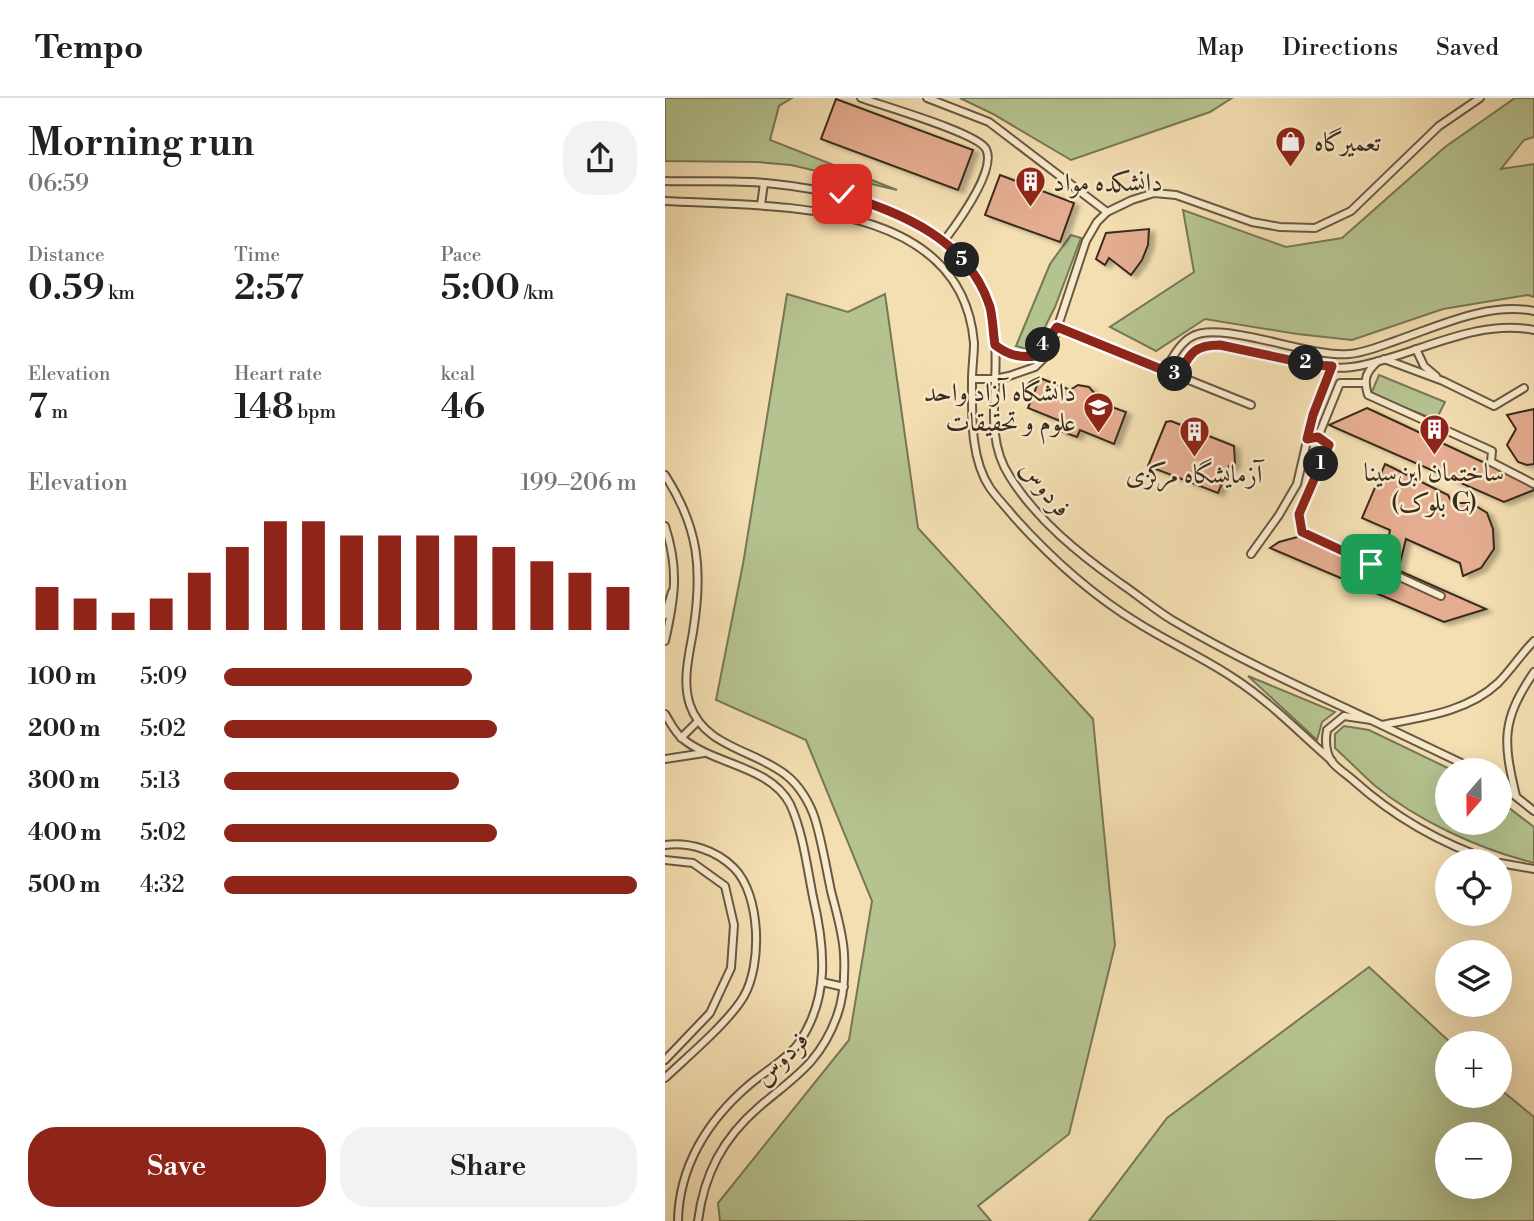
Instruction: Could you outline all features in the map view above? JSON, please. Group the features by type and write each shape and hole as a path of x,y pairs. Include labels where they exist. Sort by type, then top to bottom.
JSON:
{"lane":[{"path":"861,98 969,136 986,149 986,169 964,216 944,241"},
{"path":"927,98 989,122 1107,212"},
{"path":"972,379 994,379 1035,367 1049,353 1086,241 1097,222 1107,212 1154,193 1176,195 1252,222 1280,227 1315,228 1351,211 1439,126 1480,98"},
{"name":"فردوس","path":"665,181 764,183 842,194 912,220 944,241 960,257 990,307 995,345 995,442 1010,478 1033,508 1100,569 1171,619 1277,676 1451,758"},
{"path":"761,205 764,183"},
{"name":"فردوس","path":"665,201 761,205 838,214 884,229 925,251 946,270 958,288 974,343 973,432 979,461 990,487 1016,519 1086,587 1136,622 1235,679 1273,708 1359,786 1399,816 1460,849"},
{"path":"1165,370 1182,345 1204,332 1315,352 1348,354 1381,346 1484,311 1534,311"},
{"path":"1449,322 1454,337"},
{"path":"995,345 1006,354 1036,356 1057,327"},
{"path":"1057,327 1251,405"},
{"path":"1178,376 1190,354 1206,345 1220,345 1313,365 1350,368 1487,330 1534,330"},
{"path":"1416,349 1424,366 1443,381"},
{"path":"1382,360 1443,381 1494,406 1524,388"},
{"path":"1382,360 1367,371 1364,383 1368,395 1492,451 1491,462 1534,484"},
{"path":"1251,554 1297,484 1313,415 1332,366"},
{"path":"1318,437 1340,383 1364,383"},
{"path":"1307,439 1318,437 1329,445 1299,514 1302,532 1441,596"},
{"name":"فردوس","path":"665,475 689,522 698,554 697,604 686,684 690,705 698,721 721,743 769,763 788,776 804,795 815,817 844,952 844,987 835,1023 817,1056 793,1081 759,1107 724,1145 705,1184 698,1221"},
{"path":"665,526 674,552 674,602 665,640"},
{"path":"665,615 674,584"},
{"path":"1382,725 1438,714 1471,703 1498,683 1534,641"},
{"path":"1516,796 1506,757 1506,729 1517,697 1534,672"},
{"name":"فردوس","path":"665,714 681,738 703,753 761,777 778,788 789,803 796,820 824,954 822,982 808,1028 796,1047 724,1108 707,1131 684,1175 678,1221"},
{"path":"1332,761 1326,738 1327,730 1333,723 1344,716 1371,720"},
{"path":"681,738 698,721"},
{"path":"665,760 703,753"},
{"path":"1512,793 1534,810"},
{"path":"665,845 702,847 734,868 748,889 755,927 756,963 744,996 719,1026 665,1078"},
{"path":"665,860 693,863 725,886 734,925 731,968 710,1013 665,1060"},
{"path":"1512,866 1532,871"},
{"path":"822,982 844,987"}],"green space":[{"path":"665,98 792,98 779,106 770,140 897,190 791,165 665,161"},
{"path":"960,98 1232,98 1210,112 1071,160 993,114"},
{"path":"1515,98 1534,98 1534,137 1524,140 1501,169 1534,164 1534,297 1528,295 1443,309 1352,340 1205,319 1156,351 1110,327 1194,272 1183,210 1286,247 1342,238 1445,147"},
{"path":"1071,235 1081,238 1055,307 1033,351 1016,346 1050,264"},
{"path":"787,294 848,312 885,294 918,528 1093,719 1115,945 1069,1134 978,1206 991,1221 720,1221 718,1203 849,1040 872,901 806,740 716,700 743,564"},
{"path":"1379,375 1445,402 1436,420 1371,394"},
{"path":"1248,676 1335,712 1322,722 1317,740"},
{"path":"1344,726 1369,730 1435,762 1435,825 1374,785 1335,748 1335,734"},
{"path":"1512,810 1534,827 1534,863 1512,857 1512,849 1489,849 1456,835 1512,835"},
{"path":"1369,967 1438,1031 1435,1031 1435,1108 1512,1108 1512,1099 1534,1117 1534,1221 1089,1221 1167,1118"}],"building":[{"path":"836,99 973,150 958,190 821,139"},
{"name":"دانشکده مواد","path":"1000,175 1074,203 1060,242 985,215"},
{"path":"1149,229 1148,245 1142,260 1131,275 1109,258 1105,265 1096,259 1106,233"},
{"path":"1040,378 1070,390 1078,385 1089,387 1096,395 1095,401 1126,412 1114,444 1080,430 1077,437 1060,431 1063,422 1028,408"},
{"name":"ساختمان ابن‌سینا (بلوک C)","path":"1367,408 1534,486 1534,490 1504,502 1329,425"},
{"path":"1534,409 1534,464 1527,465 1518,462 1507,445 1516,429 1507,415"},
{"name":"آزمایشگاه مرکزی","path":"1171,421 1234,446 1235,463 1233,467 1229,466 1218,493 1148,466 1166,422"},
{"path":"1385,464 1448,495 1452,503 1471,503 1487,513 1493,529 1494,549 1481,568 1463,576 1460,563 1406,539 1398,571 1384,564 1390,530 1362,518"},
{"path":"1312,533 1486,609 1444,622 1270,548 1279,542"}],"place":[{"name":"تعمیرگاه","path":"1291,169"},
{"name":"دانشکده مواد","path":"1030,209"},
{"name":"دانشگاه آزاد واحد علوم و تحقیقات","path":"1099,434"},
{"name":"ساختمان ابن‌سینا (بلوک C)","path":"1434,456"},
{"name":"آزمایشگاه مرکزی","path":"1194,458"}],"route":[{"path":"842,194 912,220 944,241 960,257 977,282 990,307 995,345 1006,354 1036,356 1057,327 1178,376 1190,354 1206,345 1220,345 1313,365 1332,366 1307,439 1318,437 1329,445 1299,514 1302,532 1371,564"}]}
